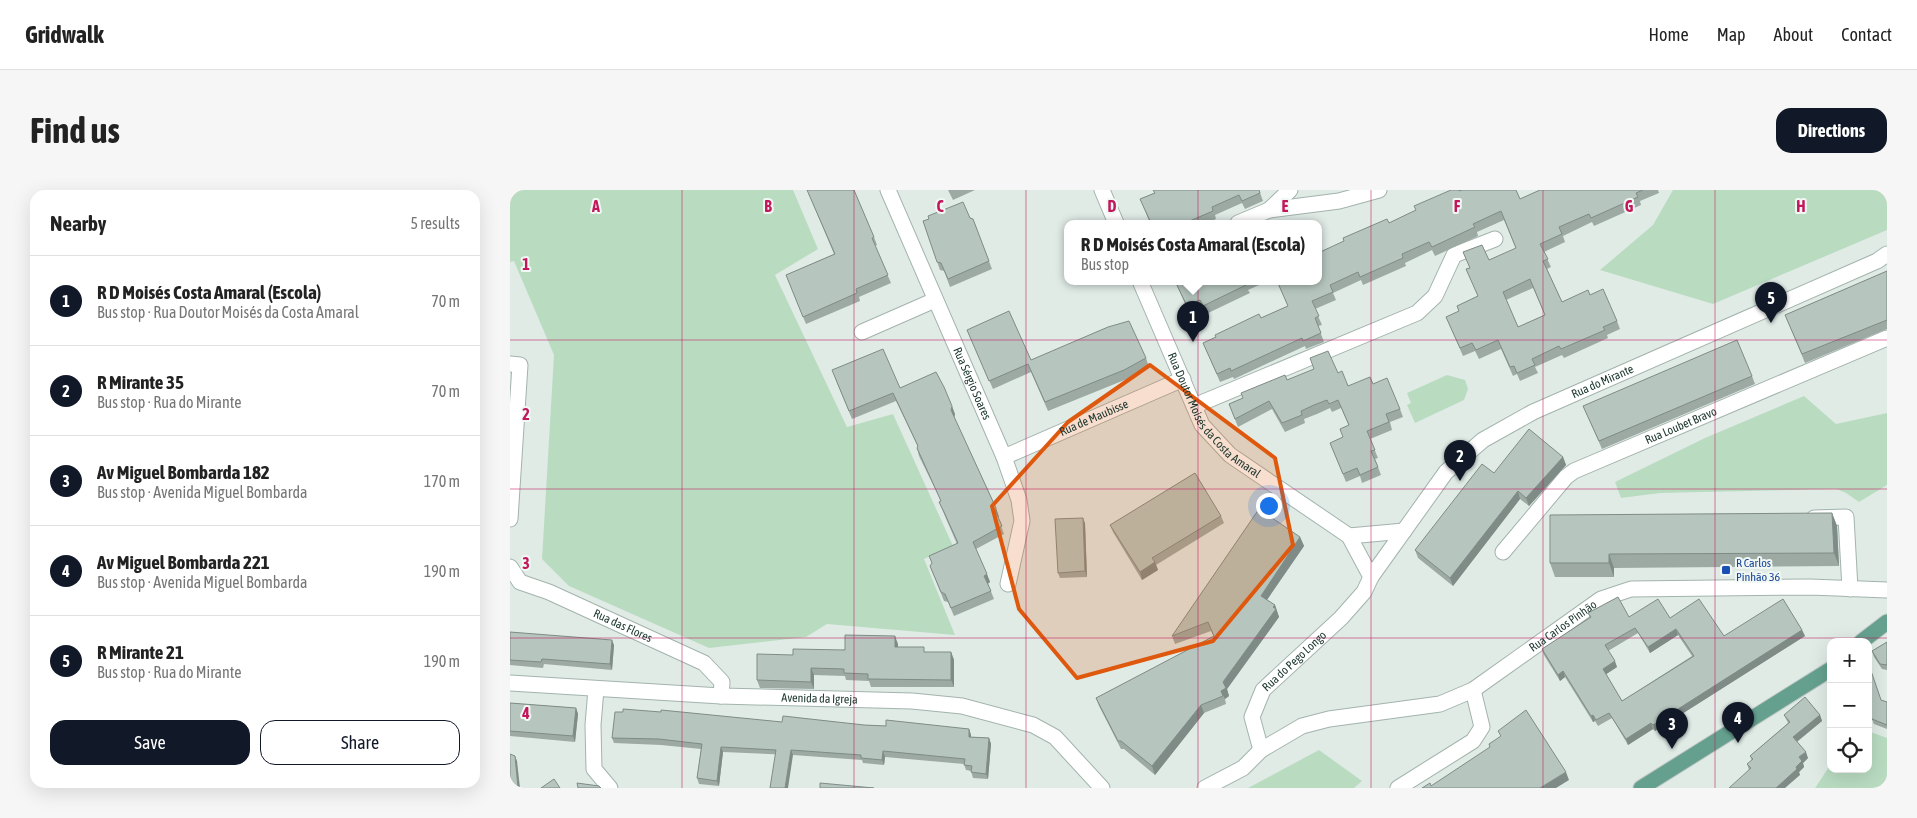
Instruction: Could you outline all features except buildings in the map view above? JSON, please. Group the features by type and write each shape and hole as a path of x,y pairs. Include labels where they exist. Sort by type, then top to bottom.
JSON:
{"main road":[{"path":"1866,638 1887,622"},
{"path":"1872,645 1887,636"},
{"path":"1809,681 1827,667"},
{"path":"1641,788 1827,671"}],"street":[{"name":"Rua Sérgio Soares","path":"888,190 1004,457 1019,500 1022,521 1008,584"},
{"path":"1102,190 1115,220"},
{"path":"1269,210 1290,190"},
{"path":"1317,190 1321,196 1338,201"},
{"path":"1245,220 1269,210 1338,201 1379,190"},
{"path":"1194,406 1417,314 1435,296 1454,255 1495,239"},
{"name":"Rua do Mirante","path":"1371,577 1446,472 1483,440 1533,412 1877,261 1887,254"},
{"name":"Rua Doutor Moisés da Costa Amaral","path":"1142,285 1202,425 1230,455 1349,536 1371,577"},
{"path":"862,332 935,300"},
{"name":"Rua Loubet Bravo","path":"1503,552 1566,477 1574,471 1887,338"},
{"path":"510,364 520,364 510,520"},
{"name":"Rua de Maubisse","path":"1004,457 1183,379"},
{"path":"1798,518 1846,518 1850,589"},
{"path":"1349,536 1404,531"},
{"name":"Rua das Flores","path":"510,567 520,582 549,592 704,663 722,682 721,696"},
{"name":"Rua do Pego Longo","path":"1261,750 1252,718 1263,690 1341,618 1364,592 1371,577"},
{"name":"Rua Carlos Pinhão","path":"1261,750 1302,726 1329,719 1440,704 1474,690 1600,599 1631,589 1887,590"},
{"name":"Avenida da Igreja","path":"510,683 721,696 912,701 962,706 1033,725 1055,737 1102,788"},
{"path":"596,688 593,725 594,769 610,788"},
{"path":"1398,788 1473,741 1482,727 1474,690"},
{"path":"1205,788 1243,768 1261,750"}],"highlighted area":[{"path":"1150,365 1275,458 1293,545 1213,641 1077,678 1019,609 992,506 1068,422"}],"green space":[{"path":"510,190 793,190 818,249 775,275 847,427 893,414 953,546 924,559 955,635 827,624 806,637 709,648 569,586 542,559 554,355 514,261 510,262"},
{"path":"1673,190 1887,190 1887,230 1713,304 1600,270 1653,225"},
{"path":"1447,375 1465,380 1468,389 1464,400 1415,423 1407,405 1411,403 1407,393"},
{"path":"1804,396 1836,424 1887,413 1887,485 1859,502 1837,489 1660,493 1621,498 1615,482 1705,438"},
{"path":"1872,732 1887,738 1887,788 1815,788 1827,770 1827,773 1872,773"},
{"path":"1319,750 1362,781 1354,788 1248,788"}],"place":[{"name":"R Mirante 21","path":"1771,323"},
{"name":"R D Moisés Costa Amaral (Escola)","path":"1193,342"},
{"name":"R Mirante 35","path":"1460,481"},
{"name":"R Carlos Pinhão 36","path":"1726,570"},
{"name":"Av Miguel Bombarda 221","path":"1738,743"},
{"name":"Av Miguel Bombarda 182","path":"1672,749"}]}
